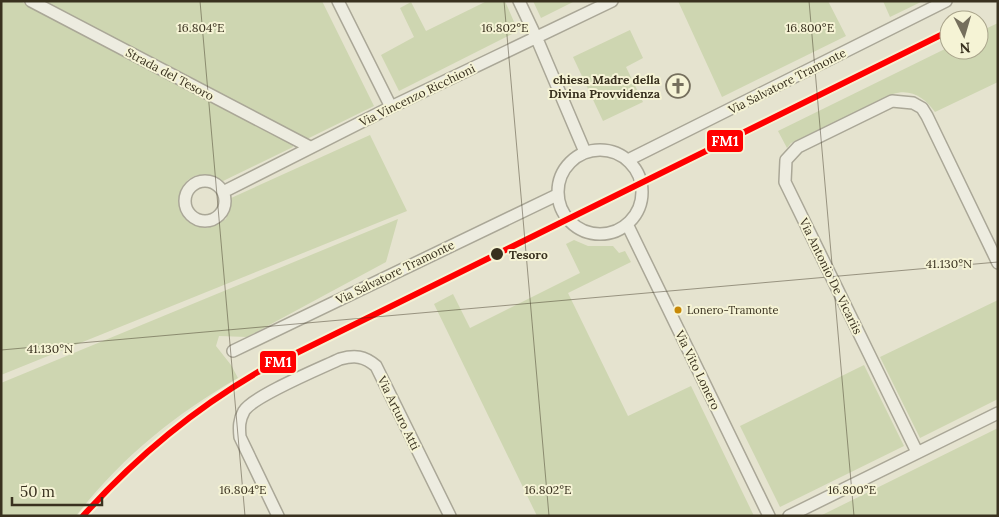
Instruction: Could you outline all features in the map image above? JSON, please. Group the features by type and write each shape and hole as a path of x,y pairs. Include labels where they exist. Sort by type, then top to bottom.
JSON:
{"street":[{"name":"Strada del Tesoro","path":"31,1 310,147"},
{"path":"338,1 391,107"},
{"path":"519,1 538,39 585,152"},
{"name":"Via Vincenzo Ricchioni","path":"223,192 391,107 538,39 612,1"},
{"name":"Via Salvatore Tramonte","path":"628,160 946,1"},
{"name":"Via Antonio De Vicariis","path":"917,452 785,182 786,160 798,146 892,102 913,103 922,108 998,263"},
{"path":"607,150 628,160 640,181 642,193 637,210 627,224 614,231 601,234 588,232 577,227 567,218 560,207 557,195 559,181 564,169 573,159 585,152 607,150"},
{"name":"Via Salvatore Tramonte","path":"233,351 557,195"},
{"name":"Via Vito Lonero","path":"627,224 769,516"},
{"name":"Via Arturo Atti","path":"278,516 244,448 238,426 245,410 252,402 340,359 351,356 369,360 376,366 450,516"},
{"path":"789,516 998,412"}],"green space":[{"path":"1,1 20,1 292,143 293,147 221,182 206,175 197,175 189,179 183,185 179,202 180,210 192,224 207,228 226,219 231,198 370,135 407,211 1,375"},
{"path":"41,1 322,1 374,106 307,139"},
{"path":"487,1 505,1 518,31 399,91 381,55 414,37 400,8 411,2 426,31"},
{"path":"533,1 575,1 541,18"},
{"path":"678,1 828,1 846,36 722,97"},
{"path":"883,1 923,1 890,17"},
{"path":"998,23 998,82 935,112 927,102 912,93 900,92 893,94 791,143 787,148 778,131 939,52 939,60 989,60 989,27"},
{"path":"630,30 643,58 626,67 643,102 603,121 573,57"},
{"path":"398,219 386,262 247,337 219,336 216,346 231,365 238,378 192,407 150,439 111,475 76,516 1,516 1,383"},
{"path":"574,240 588,246 613,246 619,253 625,251 631,262 568,293 628,416 691,386 754,516 537,516 434,304 453,294 470,328 580,273 566,244"},
{"path":"998,300 998,399 920,438 880,357"},
{"path":"864,365 904,446 780,507 740,426"},
{"path":"998,428 998,516 820,516"}],"transit line":[{"name":"FM1","path":"83,516 123,475 165,437 187,419 258,372 939,36"}],"place":[{"name":"chiesa Madre della Divina Provvidenza","path":"678,86"},
{"name":"Tesoro","path":"497,254"},
{"name":"Lonero-Tramonte","path":"678,310"}]}
